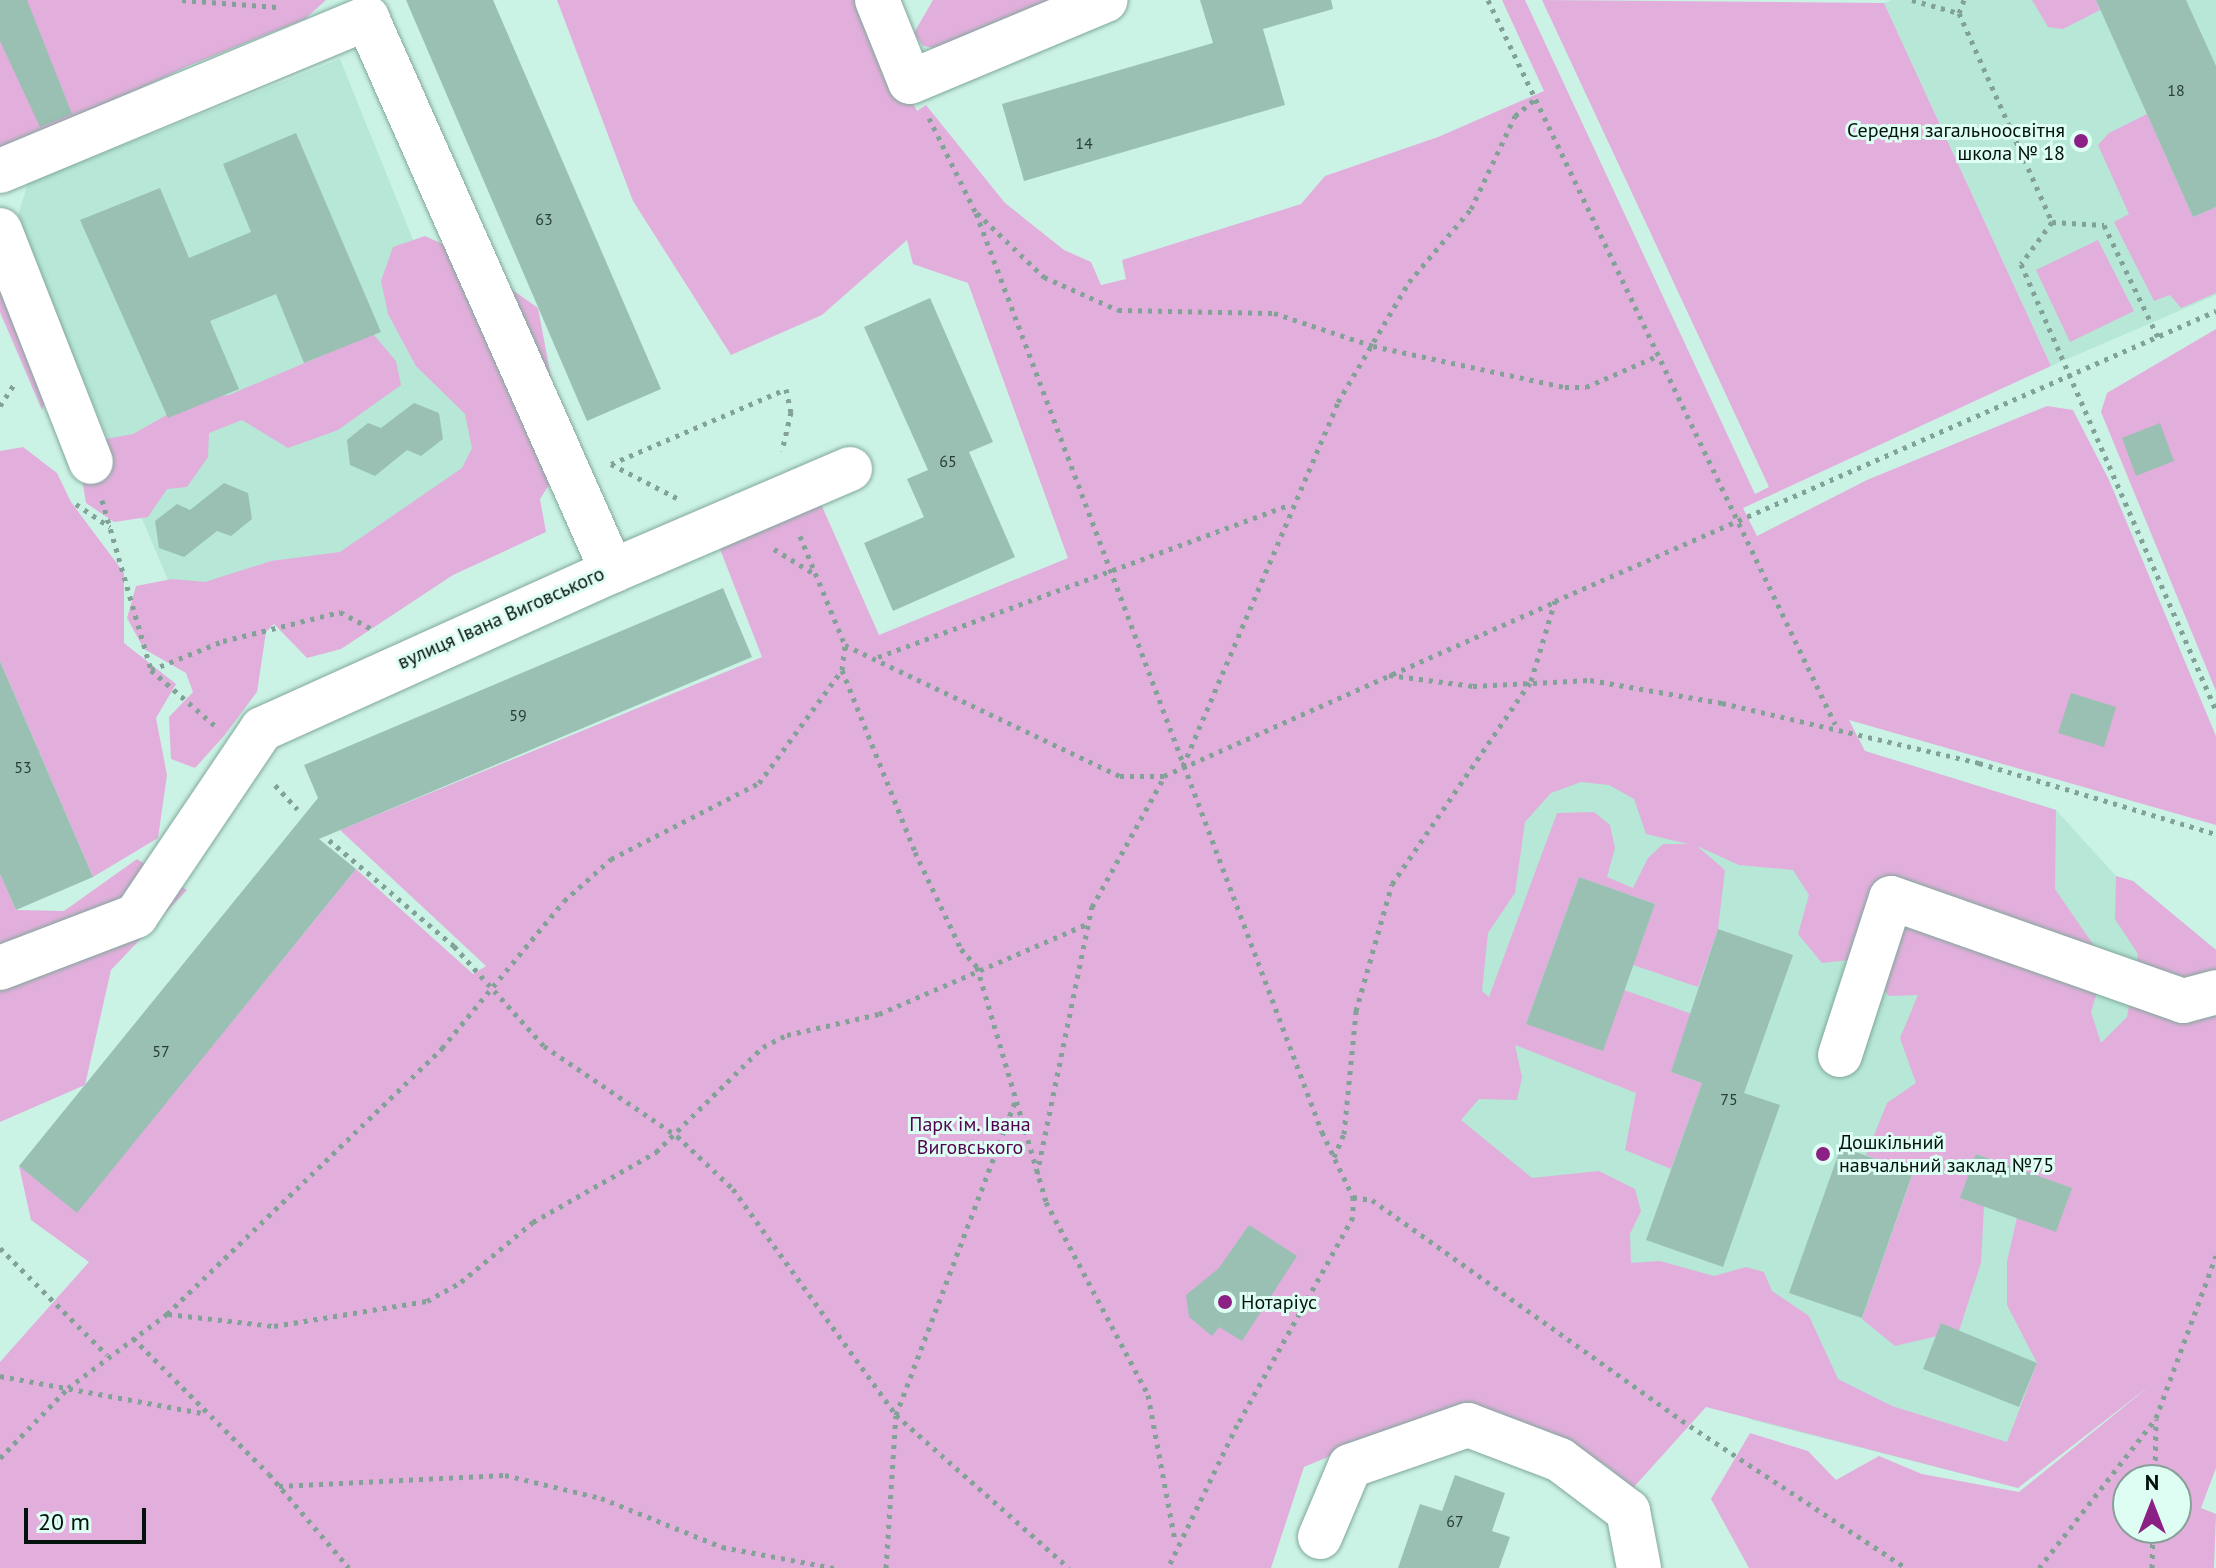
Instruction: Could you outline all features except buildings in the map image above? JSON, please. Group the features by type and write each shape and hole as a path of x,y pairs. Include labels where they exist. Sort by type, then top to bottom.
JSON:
{"lane":[{"path":"877,0 910,82 1106,0"},
{"path":"0,171 370,25"},
{"name":"вулиця Івана Виговського","path":"0,968 136,916 262,729 418,655 612,571 370,25"},
{"path":"0,230 91,462"},
{"path":"612,571 850,469"},
{"path":"1840,1055 1891,898 2183,1001 2216,992"},
{"path":"1320,1537 1350,1466 1468,1425 1560,1460 1628,1511 1639,1568"}],"path":[{"path":"1488,0 1734,522 1835,725"},
{"path":"1912,0 1959,13"},
{"path":"1964,0 1959,13 2052,222"},
{"path":"910,82 976,213 1183,767 1334,1158 1353,1197 1353,1217 1175,1543 1168,1568"},
{"path":"1183,767 1289,505 1338,402 1409,282 1471,209 1515,116 1535,99"},
{"path":"976,213 1044,277 1106,307 1274,313 1373,346 1576,387 1657,356"},
{"path":"2052,222 2104,225 2158,337"},
{"path":"2052,222 2021,264 2216,711"},
{"path":"845,645 877,657 1120,776 1164,776 2216,311"},
{"path":"570,481 786,389 791,412 777,476 845,645 842,670 915,852 961,949 977,967 1037,1175 1148,1395 1175,1543"},
{"path":"91,462 151,670 223,641 340,612 418,655"},
{"path":"877,657 1111,575 1289,505"},
{"path":"1334,1158 1344,1134 1356,1011 1392,884 1531,681 1555,601"},
{"path":"0,1458 68,1388 107,1355 167,1314 442,1048 493,991 564,901 611,859 759,783 842,670"},
{"path":"1388,675 1473,686 1590,680 1835,725 2216,834"},
{"path":"1037,1175 1087,924 1164,776"},
{"path":"329,840 454,946 544,1046 677,1136 733,1189 896,1415 1069,1568"},
{"path":"167,1314 274,1326 427,1301 461,1282 533,1222 677,1136 763,1047 787,1035 879,1014 977,967 1087,924"},
{"path":"886,1568 896,1415 1015,1100"},
{"path":"1353,1197 1372,1200 1690,1426 1906,1568"},
{"path":"0,1248 107,1355"},
{"path":"2039,1568 2156,1418 2216,1256"},
{"path":"133,1338 202,1413 279,1486 349,1568"},
{"path":"0,1376 202,1413"},
{"path":"2155,1464 2156,1418"},
{"path":"279,1486 505,1475 601,1498 722,1547 834,1568"},
{"path":"2152,1568 2153,1544"}],"shaded area":[{"name":"Середня загальноосвітня школа № 18","path":"1892,0 2216,0 2216,295 2051,366 1884,3"},
{"path":"340,59 515,492 185,620 16,222 28,183"},
{"name":"Дошкільний навчальний заклад №75","path":"1865,751 2056,810 2116,876 2133,881 2216,950 2216,1209 2018,1488 1752,1420 1399,1098 1433,878 1557,770"}],"green space":[{"path":"0,0 326,0 305,19 188,66 0,155"},
{"name":"Парк ім. Івана Виговського","path":"557,0 861,0 917,111 926,105 1005,203 1064,250 1091,262 1101,285 1126,279 1122,260 1301,204 1325,176 1438,137 1544,91 1502,0 1525,0 1755,494 1769,487 1542,0 1884,3 2051,366 1743,508 1757,536 1867,480 2047,406 2073,410 2109,480 2216,736 2216,825 1849,720 1865,751 2056,810 2055,889 2106,963 2091,1012 2101,1043 2127,1017 2138,954 2115,919 2116,876 2133,881 2216,950 2216,1468 2201,1508 2216,1514 2214,1568 1749,1568 1711,1499 1750,1433 1808,1451 1836,1480 1879,1456 1922,1474 2019,1492 2152,1384 2018,1488 1706,1407 1633,1488 1604,1464 1523,1422 1484,1410 1392,1430 1304,1467 1271,1568 0,1568 0,1362 89,1262 31,1220 19,1166 77,1212 356,869 473,974 486,966 340,830 762,657 718,544 821,504 879,635 1068,558 968,283 913,264 907,240 822,315 731,355 633,201","holes":["1581,782 1609,785 1634,799 1646,834 1688,844 1663,844 1648,858 1633,888 1607,877 1615,848 1610,825 1594,812 1557,813 1489,997 1482,991 1488,933 1515,893 1525,822 1551,793","1697,846 1739,865 1793,870 1809,895 1798,934 1822,963 1858,959 1889,996 1918,995 1900,1038 1916,1083 1887,1103 1866,1155 1913,1173 1862,1319 1895,1346 1959,1331 1981,1263 1984,1206 1976,1154 2071,1188 2017,1218 2007,1261 2007,1305 2037,1363 2007,1442 1892,1406 1838,1379 1809,1316 1772,1291 1764,1272 1746,1267 1714,1276 1660,1261 1631,1263 1630,1234 1641,1211 1635,1189 1599,1171 1532,1178 1461,1120 1479,1099 1517,1100 1522,1077 1515,1045 1636,1093 1625,1150 1671,1169 1702,1083 1671,1072 1692,1014 1624,990 1526,1024 1579,877 1655,904 1633,965 1698,987 1718,929 1725,870"]},
{"path":"933,0 1087,0 941,49 923,46 914,33"},
{"path":"2032,0 2096,0 2100,10 2063,29 2048,27"},
{"path":"2147,114 2193,217 2216,207 2216,293 2181,308 2170,295 2154,301 2114,222 2129,214 2098,145 2109,133"},
{"path":"425,236 456,250 538,308 558,414 558,471 540,499 546,532 453,575 341,649 307,658 274,624 266,632 257,692 224,736 195,768 171,759 169,717 193,692 186,673 144,649 127,618 136,586 172,579 205,582 271,561 340,552 462,468 472,448 465,414 416,366 388,314 381,281 393,247"},
{"path":"2098,240 2134,311 2070,342 2036,270"},
{"path":"0,262 50,389 42,410 0,312"},
{"path":"2216,329 2216,691 2101,412 2107,393"},
{"path":"373,334 396,361 401,385 338,430 288,448 242,420 209,433 208,457 187,487 167,489 148,517 114,522 86,503 80,467 100,440 133,434 195,399 229,395"},
{"path":"23,447 57,473 71,502 124,573 124,643 176,684 156,718 167,775 158,838 93,877 0,661 0,451"},
{"path":"137,859 187,890 111,970 85,1085 0,1122 0,874 16,910 64,911"}],"place":[{"name":"Середня загальноосвітня школа № 18","path":"2081,141"},
{"name":"Дошкільний навчальний заклад №75","path":"1823,1154"},
{"name":"Нотаріус","path":"1225,1302"}]}
